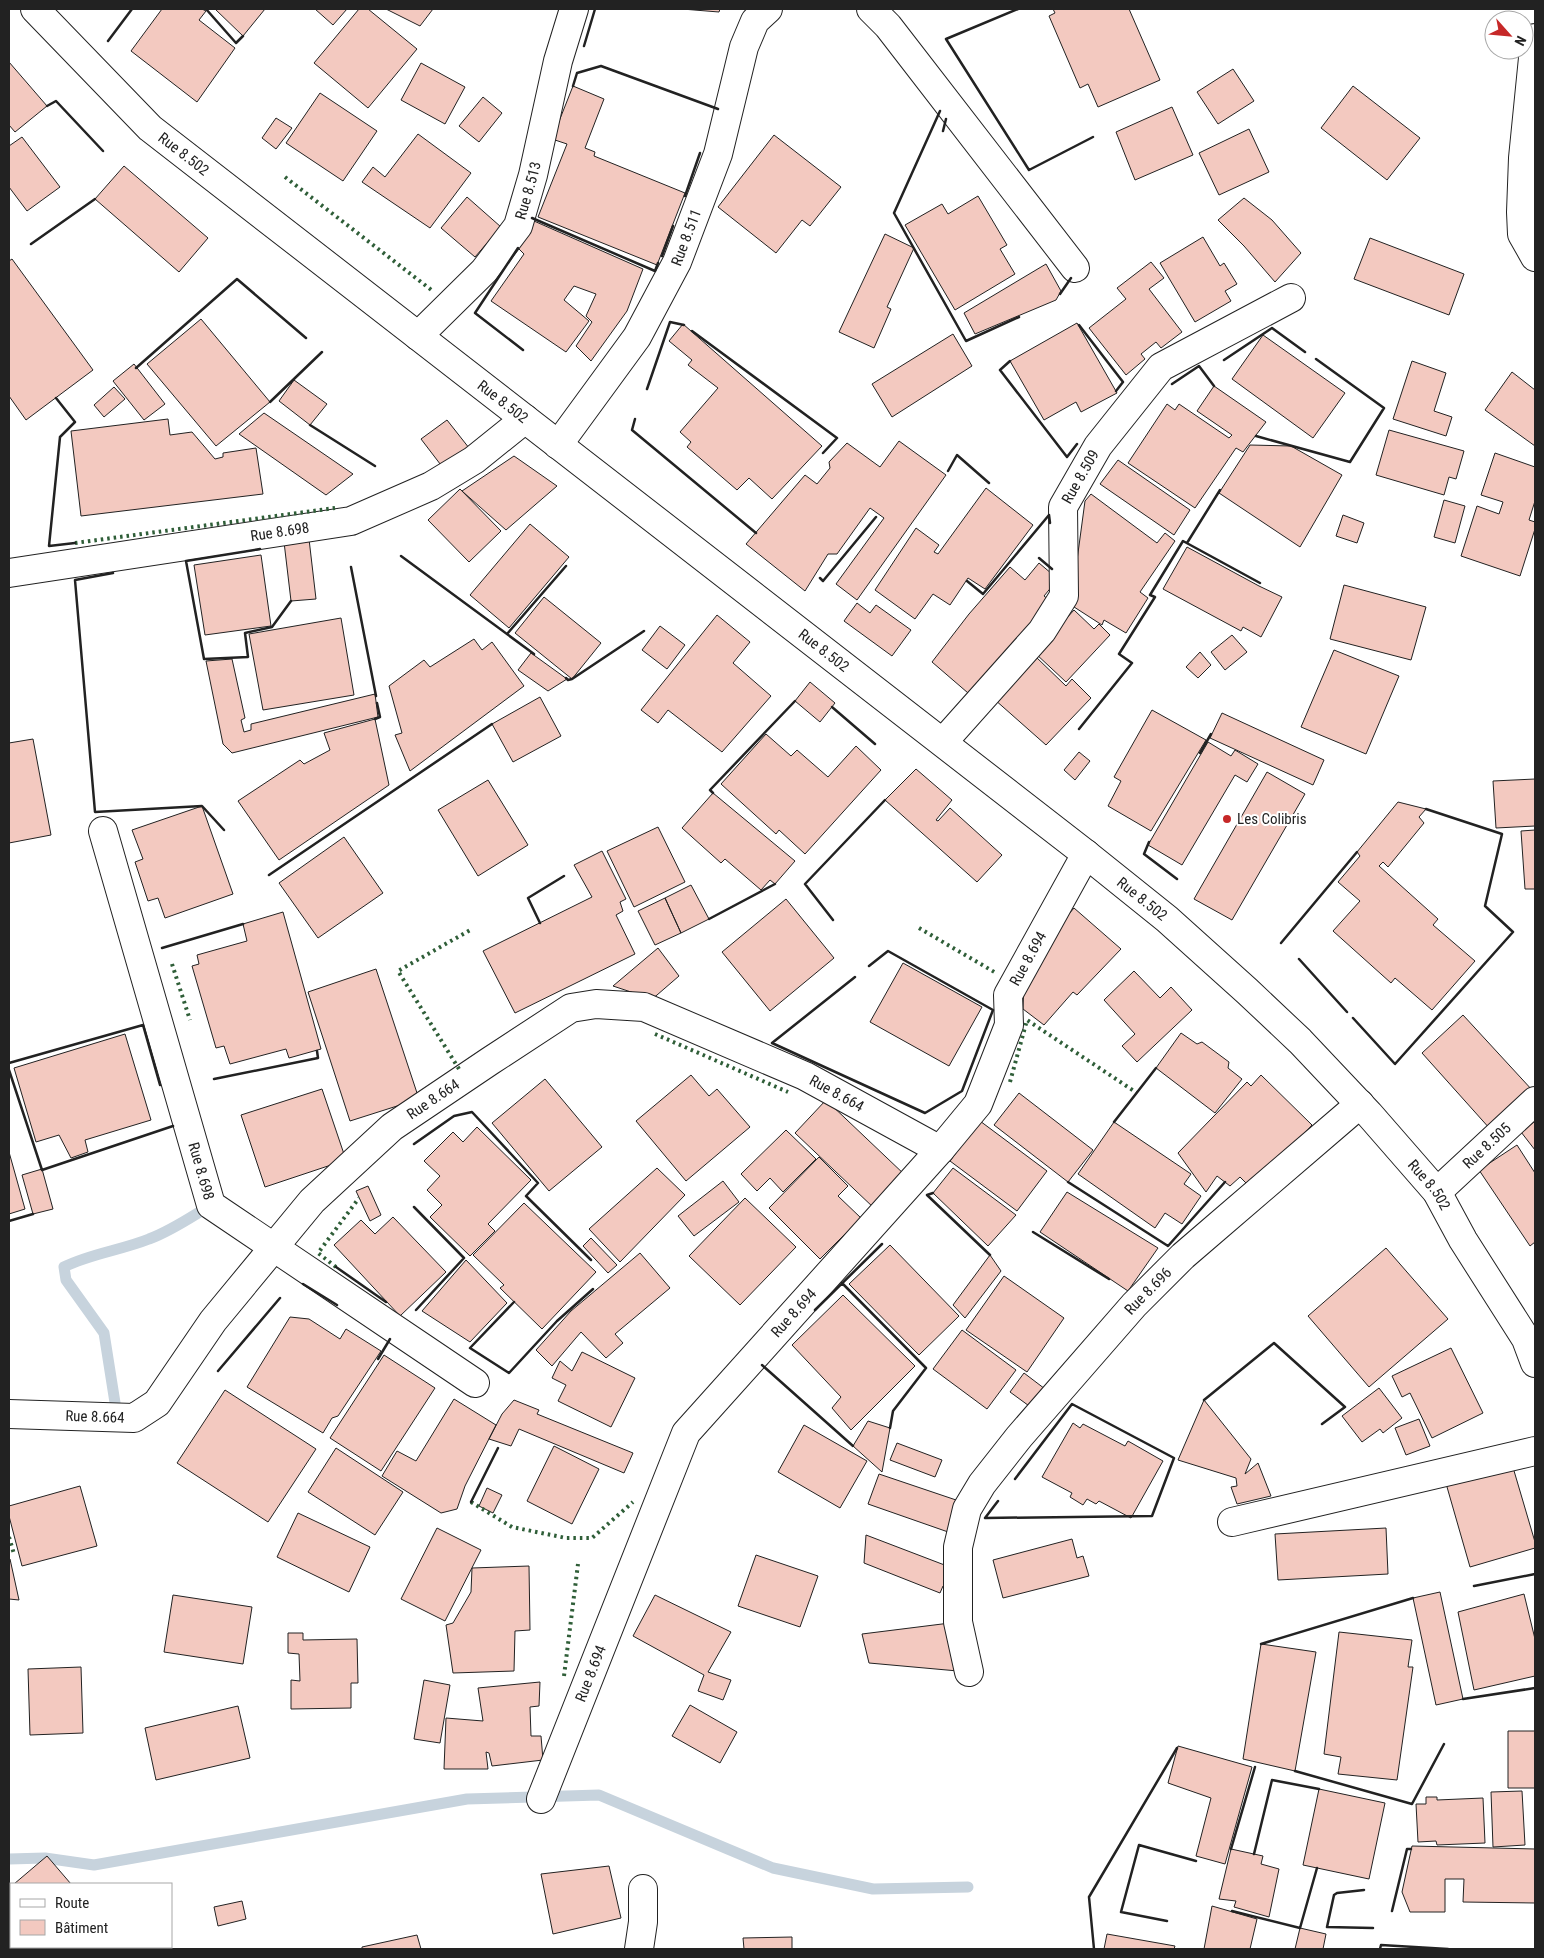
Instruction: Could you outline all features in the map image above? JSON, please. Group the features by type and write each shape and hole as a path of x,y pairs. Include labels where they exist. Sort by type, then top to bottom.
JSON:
{"street":[{"name":"Rue 8.502","path":"34,9 150,128 1086,854 1167,919 1247,991 1300,1041 1360,1104 1437,1192 1463,1240 1526,1339 1535,1363"},
{"name":"Rue 8.513","path":"418,336 484,271 518,226 533,175 558,61 574,9"},
{"name":"Rue 8.511","path":"558,445 637,337 677,262 718,154 744,47 755,22 768,9"},
{"path":"871,9 888,26 1075,268"},
{"path":"1535,38 1523,158 1521,212 1522,234 1535,257"},
{"name":"Rue 8.509","path":"942,742 1042,631 1064,596 1063,508 1098,446 1161,367 1291,298"},
{"name":"Rue 8.698","path":"9,573 351,521 438,481 474,460 525,419"},
{"name":"Rue 8.698","path":"103,830 211,1205 475,1383"},
{"name":"Rue 8.694","path":"541,1799 686,1433 940,1150 978,1104 1009,1026 1008,995 1086,854"},
{"name":"Rue 8.664","path":"9,1414 134,1418 157,1403 213,1321 312,1201 392,1127 572,1008 596,1004 644,1007 805,1076 940,1150"},
{"name":"Rue 8.505","path":"1437,1192 1535,1101"},
{"name":"Rue 8.696","path":"969,1672 958,1622 958,1547 967,1510 982,1484 1019,1437 1134,1305 1183,1256 1360,1104"},
{"path":"1232,1522 1535,1450"},
{"path":"639,1949 643,1922 643,1889"}],"building":[{"path":"162,9 202,9 206,11 199,20 235,48 197,102 131,51"},
{"path":"215,9 265,9 243,36"},
{"path":"315,9 347,9 333,25"},
{"path":"359,9 368,9 417,49 368,108 314,63"},
{"path":"386,9 433,9 420,26"},
{"path":"682,9 720,9 719,12"},
{"path":"1053,9 1129,9 1160,80 1098,107 1088,84 1080,88 1049,16 1055,13"},
{"path":"9,62 47,106 15,132 9,125"},
{"path":"421,63 465,87 445,124 401,100"},
{"path":"1233,69 1254,101 1218,124 1197,92"},
{"path":"573,86 604,99 585,148 595,152 594,156 685,193 657,265 538,217 567,144 552,139"},
{"path":"1353,86 1420,138 1387,180 1321,128"},
{"path":"320,93 377,131 343,181 286,143"},
{"path":"483,97 502,113 479,142 459,126"},
{"path":"1172,107 1193,155 1135,180 1116,132"},
{"path":"276,118 292,128 276,149 262,138"},
{"path":"1249,129 1269,172 1219,195 1199,153"},
{"path":"418,134 471,173 430,228 362,182 373,167 385,177"},
{"path":"774,135 841,187 810,226 802,220 776,253 718,207"},
{"path":"22,137 60,187 27,211 9,187 9,146"},
{"path":"124,166 208,238 179,272 95,199"},
{"path":"978,196 1007,245 1000,249 1015,274 955,310 905,225 942,204 948,214"},
{"path":"467,197 501,227 475,257 441,228"},
{"path":"1244,198 1272,220 1301,253 1275,282 1244,246 1218,220"},
{"path":"534,221 643,269 627,311 591,361 576,346 592,322 586,316 596,294 574,286 564,300 589,321 566,352 491,301 524,254 518,248"},
{"path":"885,234 914,248 887,307 891,309 874,348 839,332"},
{"path":"1203,237 1220,266 1224,263 1237,284 1225,291 1231,301 1195,322 1160,263"},
{"path":"1370,238 1464,274 1449,315 1354,279"},
{"path":"12,259 93,370 26,420 9,396 9,261"},
{"path":"1151,262 1164,278 1149,289 1182,332 1161,348 1156,342 1141,354 1145,359 1126,375 1089,328 1126,299 1117,288"},
{"path":"1046,264 1061,291 1056,300 975,334 964,313"},
{"path":"201,319 270,402 216,446 147,364"},
{"path":"1077,323 1117,393 1081,412 1076,402 1044,420 1010,361"},
{"path":"683,324 822,446 772,499 749,478 737,490 687,447 691,442 680,432 718,388 688,365 692,360 669,341"},
{"path":"953,334 972,366 892,417 872,384"},
{"path":"1263,335 1345,393 1313,438 1232,379"},
{"path":"1412,361 1446,373 1434,411 1452,417 1446,436 1393,419"},
{"path":"134,364 165,404 144,420 113,381"},
{"path":"1512,372 1535,390 1535,446 1485,410"},
{"path":"294,380 327,404 310,425 279,401"},
{"path":"1214,386 1266,422 1243,452 1236,448 1195,508 1128,463 1167,404 1175,410 1179,404 1229,438 1232,435 1197,411"},
{"path":"114,387 125,399 104,417 94,405"},
{"path":"264,413 353,474 326,495 239,434"},
{"path":"168,419 170,435 192,432 215,459 223,457 223,453 256,448 263,494 81,516 71,431"},
{"path":"447,420 473,453 447,473 421,439"},
{"path":"1389,430 1464,451 1456,479 1449,477 1444,495 1376,475"},
{"path":"899,441 946,475 857,600 836,584 884,518 870,508 837,554 828,554 805,591 746,544 805,475 817,484 830,468 829,462 847,443 880,467"},
{"path":"1250,445 1291,446 1342,475 1300,547 1219,493"},
{"path":"1495,453 1535,467 1535,501 1529,520 1535,522 1535,529 1520,576 1461,556 1477,506 1499,514 1503,502 1481,495"},
{"path":"514,456 557,486 506,530 462,491"},
{"path":"1118,460 1190,510 1174,535 1100,484"},
{"path":"986,488 1033,525 985,589 968,578 950,605 933,594 915,619 875,590 916,528 939,545 934,552 938,554"},
{"path":"460,489 501,531 469,562 428,520"},
{"path":"1091,494 1157,543 1165,533 1175,541 1140,592 1148,598 1126,633 1104,620 1102,625 1071,605 1085,501"},
{"path":"1444,500 1465,506 1455,543 1434,537"},
{"path":"1343,515 1364,523 1357,543 1336,536"},
{"path":"530,524 569,557 509,628 470,595"},
{"path":"309,539 316,599 291,601 284,542"},
{"path":"1187,547 1282,597 1261,637 1243,627 1241,631 1163,589"},
{"path":"261,555 271,626 205,635 194,565"},
{"path":"1039,563 1058,579 1044,596 1054,604 975,699 932,662 969,614 1010,567 1025,580"},
{"path":"1344,585 1426,607 1411,660 1330,639"},
{"path":"544,597 601,643 572,679 515,633"},
{"path":"857,603 870,613 876,605 911,630 892,656 844,621"},
{"path":"1074,610 1094,629 1099,624 1110,635 1066,682 1035,653"},
{"path":"717,615 750,642 733,663 771,696 722,752 668,710 658,723 641,710"},
{"path":"341,618 354,695 263,710 249,634"},
{"path":"660,626 685,645 667,669 642,650"},
{"path":"1232,635 1247,652 1225,670 1211,652"},
{"path":"474,639 482,650 492,642 524,686 410,771 395,735 402,733 389,686 424,660 430,667"},
{"path":"1334,650 1399,676 1366,754 1301,727"},
{"path":"1200,652 1211,665 1198,678 1186,667"},
{"path":"531,653 567,679 548,691 518,670"},
{"path":"1035,656 1066,686 1072,679 1091,698 1046,745 994,699"},
{"path":"232,659 245,718 241,720 244,732 251,730 251,724 375,694 378,717 232,753 223,744 206,661"},
{"path":"810,682 835,703 820,722 795,701"},
{"path":"540,697 561,736 513,762 492,724"},
{"path":"1152,710 1206,740 1151,831 1108,806 1121,781 1114,777"},
{"path":"1222,713 1324,760 1313,785 1210,738"},
{"path":"375,719 389,785 279,860 238,801 300,760 304,764 330,750 324,733"},
{"path":"766,734 791,756 797,750 828,777 856,746 881,770 805,854 779,830 776,834 721,784"},
{"path":"33,739 51,835 9,843 9,743"},
{"path":"1208,742 1231,756 1235,750 1258,764 1247,782 1235,775 1182,865 1148,845"},
{"path":"1079,752 1090,761 1075,780 1064,770"},
{"path":"916,769 952,800 936,820 938,821 950,808 1002,855 977,882 885,800"},
{"path":"1267,772 1305,794 1232,920 1194,899"},
{"path":"1535,779 1535,826 1496,828 1493,781"},
{"path":"488,780 528,845 478,876 438,810"},
{"path":"713,793 795,861 775,884 770,880 761,890 725,859 721,863 682,828"},
{"path":"1398,802 1426,809 1419,817 1424,823 1388,867 1383,862 1379,866 1438,919 1433,925 1475,961 1432,1010 1395,978 1391,983 1333,931 1360,901 1338,882 1360,856 1357,852"},
{"path":"202,806 233,894 165,918 158,898 148,901 135,862 143,859 132,830"},
{"path":"658,827 685,882 634,907 607,851"},
{"path":"1535,830 1535,889 1525,889 1521,831"},
{"path":"344,837 383,893 318,938 279,883"},
{"path":"602,851 626,899 620,902 623,911 616,915 635,954 515,1013 483,951 592,897 574,865"},
{"path":"691,885 709,919 681,933 665,898"},
{"path":"665,898 681,933 655,945 638,911"},
{"path":"786,899 834,958 770,1011 722,952"},
{"path":"1074,908 1121,949 1077,995 1073,992 1044,1025 1023,1009 1024,979 1033,956"},
{"path":"283,912 321,1049 289,1058 286,1049 230,1064 224,1046 216,1048 192,966 199,964 197,955 247,941 243,924"},
{"path":"658,948 679,976 657,995 652,999 613,986"},
{"path":"903,963 982,1007 949,1066 870,1022"},
{"path":"376,969 419,1099 350,1121 308,992"},
{"path":"1134,971 1160,998 1171,987 1192,1010 1137,1062 1122,1046 1135,1034 1104,1000"},
{"path":"1463,1015 1533,1091 1491,1130 1422,1053"},
{"path":"1181,1033 1197,1044 1202,1042 1229,1062 1228,1068 1242,1079 1215,1113 1156,1068"},
{"path":"125,1034 151,1120 85,1140 88,1152 71,1158 59,1135 36,1142 14,1068"},
{"path":"691,1075 709,1096 717,1089 750,1127 686,1181 636,1121"},
{"path":"1261,1075 1312,1125 1253,1190 1240,1177 1230,1186 1217,1176 1206,1192 1178,1153 1247,1082 1251,1086"},
{"path":"545,1079 602,1147 549,1191 492,1123"},
{"path":"322,1089 346,1160 265,1187 241,1115"},
{"path":"1019,1093 1093,1150 1068,1182 994,1125"},
{"path":"826,1100 906,1176 875,1209 795,1133"},
{"path":"980,1121 1047,1171 1017,1211 950,1161"},
{"path":"1535,1121 1535,1150 1521,1132"},
{"path":"1114,1122 1191,1174 1184,1184 1201,1196 1182,1224 1165,1213 1155,1228 1078,1174"},
{"path":"477,1127 531,1180 488,1224 495,1231 470,1256 430,1217 442,1205 427,1190 440,1176 424,1161 453,1132 463,1142"},
{"path":"786,1130 816,1159 783,1192 770,1178 757,1191 741,1174"},
{"path":"1517,1145 1535,1173 1535,1242 1530,1246 1479,1170"},
{"path":"9,1152 25,1209 9,1214"},
{"path":"819,1157 848,1186 838,1196 861,1218 820,1259 769,1208"},
{"path":"657,1168 685,1195 620,1262 589,1229"},
{"path":"953,1168 1016,1215 988,1246 933,1193"},
{"path":"42,1169 53,1209 33,1214 22,1175"},
{"path":"723,1181 739,1202 694,1236 678,1216"},
{"path":"368,1186 381,1215 370,1221 356,1191"},
{"path":"1067,1192 1158,1248 1128,1291 1040,1232"},
{"path":"745,1198 796,1247 740,1305 689,1256"},
{"path":"524,1203 596,1272 542,1329 500,1288 504,1285 473,1255"},
{"path":"393,1217 446,1272 400,1316 334,1245 361,1220 375,1234"},
{"path":"591,1238 617,1265 608,1273 583,1246"},
{"path":"890,1245 959,1316 919,1355 849,1284"},
{"path":"1386,1248 1448,1319 1369,1387 1308,1316"},
{"path":"640,1253 670,1288 615,1334 623,1343 606,1358 581,1332 552,1366 536,1350 571,1311"},
{"path":"990,1255 1001,1271 965,1318 953,1305"},
{"path":"466,1260 507,1303 470,1342 422,1311"},
{"path":"1004,1276 1064,1318 1027,1372 966,1330"},
{"path":"843,1295 915,1366 851,1430 832,1408 841,1397 792,1345"},
{"path":"290,1317 309,1319 340,1339 346,1329 381,1351 338,1416 332,1418 323,1433 247,1387"},
{"path":"962,1330 1016,1370 987,1409 933,1369"},
{"path":"1451,1348 1483,1413 1432,1438 1410,1393 1402,1397 1392,1376"},
{"path":"582,1352 635,1378 611,1427 558,1401 566,1385 552,1378 560,1361 572,1371"},
{"path":"384,1355 435,1388 381,1471 330,1438"},
{"path":"1024,1373 1049,1392 1036,1411 1010,1392"},
{"path":"1379,1388 1402,1418 1383,1433 1380,1429 1362,1442 1342,1416"},
{"path":"225,1390 316,1449 268,1522 177,1463"},
{"path":"454,1399 496,1425 465,1486 457,1509 441,1513 382,1476 397,1451 416,1461"},
{"path":"514,1400 539,1410 537,1414 633,1453 624,1473 519,1429 511,1446 489,1439 502,1414"},
{"path":"1204,1400 1251,1459 1245,1474 1258,1463 1271,1496 1237,1504 1231,1487 1237,1486 1236,1478 1178,1460"},
{"path":"1419,1419 1430,1446 1406,1455 1395,1428"},
{"path":"868,1421 890,1428 882,1472 853,1446"},
{"path":"1073,1423 1080,1428 1083,1424 1125,1446 1128,1441 1163,1461 1131,1518 1099,1501 1096,1504 1087,1499 1083,1505 1070,1497 1072,1493 1042,1477"},
{"path":"804,1425 867,1461 840,1508 778,1472"},
{"path":"897,1443 942,1460 935,1477 890,1460"},
{"path":"554,1446 599,1469 572,1524 527,1501"},
{"path":"336,1448 403,1492 375,1535 308,1492"},
{"path":"1512,1464 1535,1542 1535,1548 1470,1567 1445,1480"},
{"path":"879,1474 962,1502 951,1533 868,1504"},
{"path":"80,1486 97,1546 22,1566 9,1516 9,1506"},
{"path":"487,1488 502,1495 493,1513 479,1506"},
{"path":"298,1513 370,1547 349,1592 277,1557"},
{"path":"437,1528 481,1550 445,1621 401,1599"},
{"path":"1386,1528 1388,1574 1278,1580 1275,1534"},
{"path":"866,1535 955,1569 952,1589 943,1586 940,1593 864,1563"},
{"path":"1072,1539 1077,1558 1083,1556 1089,1576 1003,1598 993,1560"},
{"path":"756,1555 818,1576 800,1627 738,1606"},
{"path":"10,1559 19,1600 9,1599"},
{"path":"529,1566 530,1630 515,1631 514,1671 453,1673 446,1625 453,1623 471,1592 472,1568"},
{"path":"1440,1592 1463,1699 1436,1705 1413,1598"},
{"path":"1524,1594 1535,1639 1535,1676 1474,1690 1458,1612"},
{"path":"173,1595 252,1607 243,1664 164,1652"},
{"path":"655,1595 731,1632 708,1672 731,1680 723,1700 698,1691 704,1675 633,1636"},
{"path":"958,1622 969,1672 869,1663 862,1634"},
{"path":"1339,1632 1412,1640 1408,1667 1413,1667 1397,1780 1338,1774 1341,1757 1324,1754"},
{"path":"288,1633 303,1633 303,1640 357,1639 358,1683 351,1683 351,1708 291,1709 291,1680 300,1681 299,1654 288,1653"},
{"path":"1261,1644 1316,1652 1295,1771 1243,1759"},
{"path":"81,1667 83,1733 30,1735 28,1669"},
{"path":"424,1680 450,1685 440,1743 414,1739"},
{"path":"540,1682 539,1706 530,1707 531,1736 541,1736 543,1760 492,1766 489,1753 486,1752 488,1769 444,1769 446,1718 483,1721 478,1688"},
{"path":"690,1705 737,1732 720,1763 672,1736"},
{"path":"238,1706 250,1758 156,1780 145,1728"},
{"path":"1508,1731 1535,1731 1535,1788 1508,1788"},
{"path":"1178,1746 1252,1767 1225,1864 1196,1856 1211,1798 1168,1783"},
{"path":"1319,1789 1385,1803 1369,1879 1303,1865"},
{"path":"1522,1791 1525,1845 1493,1847 1491,1792"},
{"path":"1426,1797 1437,1797 1437,1800 1483,1798 1485,1843 1437,1845 1436,1841 1418,1842 1416,1804 1426,1804"},
{"path":"1412,1846 1535,1849 1535,1903 1463,1902 1464,1879 1445,1879 1445,1912 1410,1912 1402,1892"},
{"path":"1231,1849 1263,1856 1261,1864 1279,1869 1269,1917 1234,1907 1236,1901 1219,1899"},
{"path":"47,1856 70,1883 15,1883"},
{"path":"609,1866 621,1918 553,1934 541,1874"},
{"path":"242,1901 246,1919 218,1926 214,1907"},
{"path":"1212,1906 1257,1919 1250,1949 1204,1949"},
{"path":"1300,1928 1326,1934 1323,1949 1295,1949"},
{"path":"1107,1934 1175,1946 1174,1949 1104,1949"},
{"path":"417,1935 421,1949 362,1949 362,1947"},
{"path":"792,1937 792,1949 744,1949 743,1938"}],"waterway":[{"path":"116,1419 104,1333 66,1280 64,1267 157,1236 181,1224 211,1205"},
{"path":"9,1859 45,1858 94,1865 467,1799 599,1795 773,1868 873,1889 968,1887"}],"hedge":[{"path":"285,177 434,292"},
{"path":"75,543 335,508"},
{"path":"919,928 996,973"},
{"path":"459,1069 398,971 472,929"},
{"path":"172,964 190,1020"},
{"path":"1010,1082 1027,1020 1137,1093"},
{"path":"655,1034 788,1092"},
{"path":"336,1267 318,1253 359,1198"},
{"path":"471,1502 512,1527 566,1538 592,1538 633,1502"},
{"path":"9,1537 14,1554"},
{"path":"564,1676 578,1564"}],"wall":[{"path":"108,41 132,9"},
{"path":"206,9 236,43 243,36"},
{"path":"584,46 595,9"},
{"path":"1018,9 946,39 1029,170 1093,137"},
{"path":"573,86 577,73 601,66 718,109"},
{"path":"47,106 56,101 103,151"},
{"path":"940,111 894,213 966,341 1019,317"},
{"path":"943,131 946,119"},
{"path":"685,196 700,153"},
{"path":"31,244 95,199"},
{"path":"532,218 655,271 658,263"},
{"path":"662,256 673,226"},
{"path":"518,248 475,313 523,350"},
{"path":"1060,294 1071,278"},
{"path":"136,368 237,279 306,338"},
{"path":"647,389 670,322 684,325"},
{"path":"1079,325 1123,382 1116,391"},
{"path":"1224,360 1272,328 1305,352"},
{"path":"692,331 837,438 823,453"},
{"path":"270,402 322,352"},
{"path":"1256,436 1350,462 1384,408 1316,359"},
{"path":"1010,361 1000,370 1067,457 1077,444"},
{"path":"1172,384 1199,366 1214,386"},
{"path":"56,398 75,422 60,437 49,546 75,543"},
{"path":"635,419 632,430 756,533"},
{"path":"310,425 375,466"},
{"path":"948,471 957,455 989,483"},
{"path":"1187,543 1220,490"},
{"path":"967,581 983,594 1049,515 1050,523"},
{"path":"820,578 823,581 876,517"},
{"path":"1079,729 1132,663 1119,654 1155,597 1150,595 1183,541 1260,583"},
{"path":"260,549 186,561 204,659 248,657 245,633 272,627 291,601"},
{"path":"401,556 534,654"},
{"path":"1039,558 1052,569"},
{"path":"507,634 566,566"},
{"path":"351,567 376,696"},
{"path":"113,573 75,580 95,812 202,806 224,830"},
{"path":"566,678 568,680 572,679 644,631"},
{"path":"713,793 710,790 795,701"},
{"path":"375,719 380,717 377,703"},
{"path":"832,707 875,744"},
{"path":"269,875 492,724"},
{"path":"1200,753 1211,734"},
{"path":"833,920 805,884 885,800"},
{"path":"1353,1018 1395,1064 1513,932 1485,906 1502,834 1426,809"},
{"path":"1149,842 1144,854 1177,879"},
{"path":"1281,943 1357,852"},
{"path":"540,923 528,898 564,876"},
{"path":"709,919 775,884"},
{"path":"162,948 243,924"},
{"path":"855,977 772,1043 925,1113 962,1091 993,1010 888,951 869,966"},
{"path":"1299,959 1347,1012"},
{"path":"9,1063 143,1025 160,1085"},
{"path":"214,1079 318,1058 317,1051"},
{"path":"1114,1122 1156,1068"},
{"path":"9,1070 42,1170 173,1126"},
{"path":"414,1144 454,1116 472,1112 538,1183 526,1196 591,1260"},
{"path":"1068,1182 1168,1246 1225,1182"},
{"path":"933,1193 927,1195 990,1255"},
{"path":"414,1207 464,1258 416,1310"},
{"path":"9,1221 33,1214"},
{"path":"1033,1232 1109,1279"},
{"path":"815,1310 882,1244"},
{"path":"336,1267 386,1302"},
{"path":"842,1283 926,1368 893,1411 890,1428"},
{"path":"303,1284 337,1305"},
{"path":"514,1302 470,1348 509,1373 557,1321 593,1289"},
{"path":"218,1371 280,1298"},
{"path":"378,1359 390,1339"},
{"path":"1204,1400 1274,1343 1345,1407 1322,1424"},
{"path":"762,1365 853,1446"},
{"path":"998,1501 985,1518 1152,1516 1174,1458 1072,1404 1015,1479"},
{"path":"471,1502 498,1448"},
{"path":"1474,1586 1535,1574"},
{"path":"1261,1644 1413,1598"},
{"path":"1463,1699 1535,1688"},
{"path":"1295,1771 1412,1804 1444,1744"},
{"path":"1094,1949 1089,1897 1177,1748"},
{"path":"1231,1849 1255,1767"},
{"path":"1254,1854 1272,1780 1319,1789"},
{"path":"1167,1921 1121,1912 1139,1845 1196,1861"},
{"path":"1392,1911 1407,1849 1411,1849"},
{"path":"1232,1911 1300,1928 1317,1868"},
{"path":"1364,1890 1334,1895 1327,1927 1373,1928"},
{"path":"1380,1949 1381,1945 1448,1949"}],"place":[{"name":"Les Colibris","path":"1227,819"}]}
